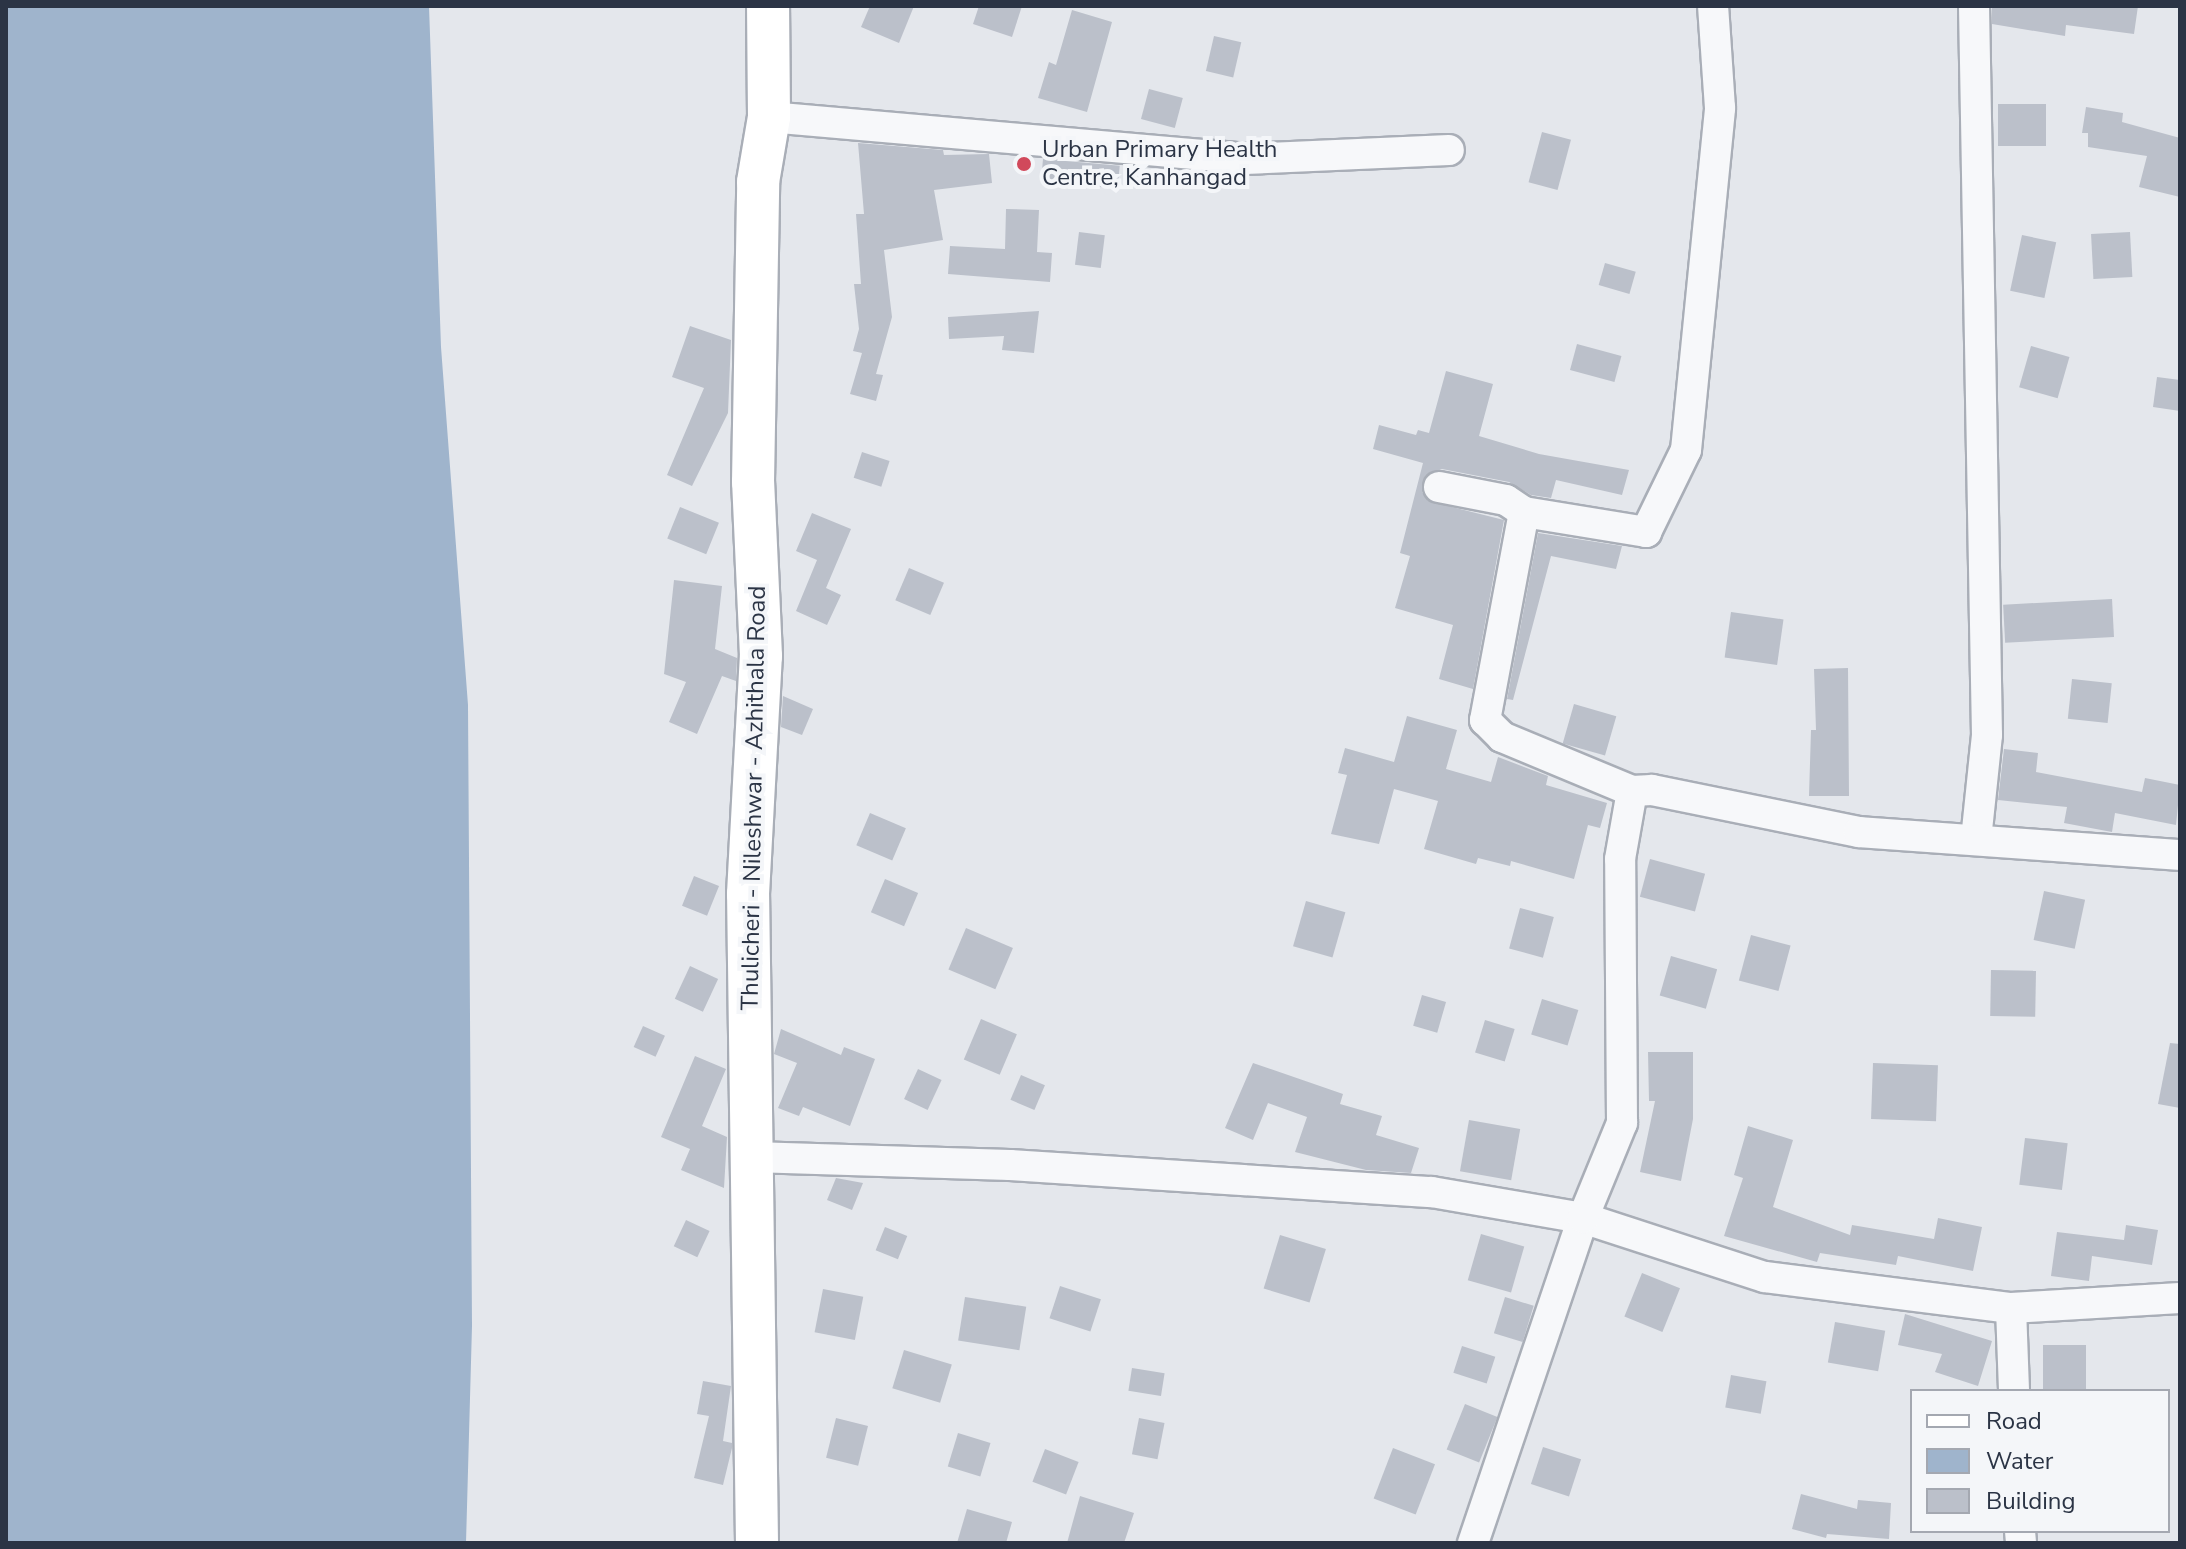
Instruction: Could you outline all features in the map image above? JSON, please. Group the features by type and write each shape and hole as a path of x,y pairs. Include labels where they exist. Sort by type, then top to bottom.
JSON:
{"main road":[{"name":"Thulicheri - Nileshwar - Azhithala Road","path":"757,1543 748,894 761,656 753,482 757,214 769,117 768,6"}],"street":[{"path":"1439,487 1506,500 1524,512 1646,532 1686,450 1720,108 1713,6"},
{"path":"1974,6 1987,735 1976,839"},
{"path":"769,117 1245,159 1449,150"},
{"path":"1524,512 1485,720 1502,737 1632,791 1652,790 1859,832 2180,855"},
{"path":"1473,1543 1583,1218 1622,1123 1620,859 1632,791"},
{"path":"752,1157 1010,1165 1432,1192 1583,1218 1765,1277 2011,1308 2180,1298"},
{"path":"2011,1308 2014,1389"}],"water":[{"path":"6,6 429,6 441,347 468,705 472,1326 466,1543 6,1543"}],"building":[{"path":"870,6 914,6 899,43 861,27"},
{"path":"979,6 1022,6 1012,37 973,24"},
{"path":"1992,6 2138,6 2134,34 2066,25 2065,36 1992,24"},
{"path":"1072,10 1112,22 1087,112 1038,98 1049,62 1056,65"},
{"path":"1214,36 1241,42 1233,77 1206,71"},
{"path":"1149,89 1183,98 1175,128 1141,119"},
{"path":"1998,104 2046,104 2046,146 1998,146"},
{"path":"2086,107 2123,113 2122,122 2180,138 2180,197 2139,187 2147,156 2088,147 2088,133 2082,133"},
{"path":"1542,132 1571,140 1558,190 1529,182"},
{"path":"858,143 943,150 944,155 989,154 992,183 934,190 943,240 884,250 892,317 876,374 883,375 876,401 850,394 862,353 853,351 859,329 854,284 861,284 856,214 864,214"},
{"path":"1043,159 1120,166 1118,189 1041,182"},
{"path":"1006,209 1039,210 1037,252 1052,253 1050,282 948,274 950,246 1005,249"},
{"path":"1079,232 1105,235 1101,268 1075,265"},
{"path":"2130,232 2132,277 2093,279 2091,234"},
{"path":"2022,235 2056,242 2044,298 2010,291"},
{"path":"1605,263 1636,272 1629,294 1599,285"},
{"path":"1039,311 1034,353 1002,350 1004,336 949,339 948,317"},
{"path":"690,326 731,340 728,413 692,486 667,475 704,388 672,377"},
{"path":"1577,344 1621,356 1614,382 1570,370"},
{"path":"2031,346 2069,357 2058,398 2019,387"},
{"path":"1446,371 1493,384 1479,436 1539,454 1629,470 1622,495 1556,480 1551,498 1531,495 1509,482 1442,469 1425,476 1422,492 1428,501 1504,520 1473,689 1439,679 1453,625 1395,608 1410,556 1400,553 1423,463 1373,449 1379,425 1416,435 1418,430 1429,433"},
{"path":"2157,377 2180,380 2180,411 2153,407"},
{"path":"862,452 890,461 881,487 854,478"},
{"path":"680,507 719,523 706,554 667,539"},
{"path":"812,513 851,529 826,588 841,595 827,625 796,611 817,560 796,551"},
{"path":"1538,533 1622,546 1616,569 1551,556 1513,700 1507,699"},
{"path":"909,568 944,583 930,615 895,600"},
{"path":"674,580 722,586 715,649 737,658 736,681 722,676 697,734 669,722 686,682 664,674"},
{"path":"2112,599 2114,637 2005,643 2003,605"},
{"path":"1731,612 1783,619 1777,665 1725,658"},
{"path":"1848,668 1849,796 1809,796 1811,730 1816,730 1814,669"},
{"path":"2072,679 2112,683 2108,723 2068,719"},
{"path":"783,696 813,709 802,735 781,727"},
{"path":"1574,704 1616,716 1605,756 1563,743"},
{"path":"1407,716 1457,730 1446,769 1491,782 1498,757 1548,776 1546,785 1607,803 1600,828 1588,825 1574,879 1511,861 1510,866 1478,858 1476,864 1424,849 1438,801 1394,789 1379,844 1331,834 1347,775 1338,773 1345,748 1394,762"},
{"path":"2004,749 2038,753 2036,772 2142,792 2145,778 2180,785 2176,825 2115,813 2112,832 2064,823 2067,807 1998,800"},
{"path":"870,813 906,828 892,860 856,845"},
{"path":"1650,859 1705,874 1695,911 1640,897"},
{"path":"694,876 719,886 707,916 682,906"},
{"path":"885,879 918,893 904,926 871,912"},
{"path":"2044,891 2085,900 2075,949 2034,940"},
{"path":"1306,901 1345,912 1332,957 1293,946"},
{"path":"1520,908 1554,917 1543,958 1509,949"},
{"path":"966,928 1013,948 995,989 948,969"},
{"path":"1751,935 1791,946 1778,991 1739,980"},
{"path":"1671,956 1717,969 1706,1009 1660,995"},
{"path":"690,966 718,979 703,1012 675,999"},
{"path":"1991,970 2036,971 2035,1017 1990,1016"},
{"path":"1422,995 1446,1002 1437,1033 1413,1026"},
{"path":"1542,999 1578,1010 1568,1045 1531,1034"},
{"path":"981,1019 1017,1034 1000,1075 964,1060"},
{"path":"1485,1020 1515,1029 1505,1062 1475,1053"},
{"path":"643,1026 665,1036 656,1057 634,1047"},
{"path":"781,1029 841,1055 844,1047 875,1059 850,1126 803,1107 799,1116 778,1108 797,1063 774,1054"},
{"path":"2170,1043 2180,1044 2180,1108 2158,1104"},
{"path":"1648,1052 1693,1052 1693,1119 1681,1181 1640,1172 1655,1101 1649,1101"},
{"path":"695,1056 726,1069 702,1126 727,1137 724,1188 681,1170 690,1149 661,1137"},
{"path":"1253,1063 1343,1094 1340,1104 1382,1116 1376,1135 1419,1148 1411,1173 1366,1170 1295,1152 1307,1117 1268,1103 1253,1140 1225,1128"},
{"path":"1873,1063 1938,1065 1936,1121 1871,1119"},
{"path":"918,1069 942,1080 928,1110 904,1099"},
{"path":"1021,1075 1045,1085 1034,1110 1010,1100"},
{"path":"1469,1120 1520,1129 1511,1180 1460,1171"},
{"path":"1748,1126 1793,1140 1773,1207 1850,1235 1852,1225 1934,1239 1938,1218 1982,1227 1973,1271 1898,1256 1896,1265 1820,1253 1817,1262 1724,1236 1743,1178 1734,1175"},
{"path":"2025,1138 2068,1143 2062,1190 2019,1185"},
{"path":"836,1178 863,1183 852,1210 827,1200"},
{"path":"686,1220 710,1231 697,1257 674,1246"},
{"path":"2126,1225 2158,1230 2152,1265 2092,1256 2089,1281 2051,1276 2057,1232 2124,1240"},
{"path":"885,1227 907,1236 898,1259 876,1250"},
{"path":"1481,1234 1524,1246 1511,1293 1468,1280"},
{"path":"1280,1235 1326,1249 1310,1303 1264,1289"},
{"path":"1642,1273 1680,1288 1662,1332 1624,1317"},
{"path":"1060,1286 1101,1299 1090,1332 1049,1318"},
{"path":"823,1289 863,1297 855,1340 815,1332"},
{"path":"965,1297 1026,1307 1019,1350 958,1340"},
{"path":"1505,1297 1534,1306 1523,1342 1494,1333"},
{"path":"1905,1314 1992,1341 1978,1386 1935,1372 1942,1354 1898,1345"},
{"path":"1835,1322 1885,1331 1878,1371 1828,1362"},
{"path":"2043,1345 2086,1345 2086,1389 2043,1389"},
{"path":"1462,1346 1495,1357 1487,1383 1453,1373"},
{"path":"904,1350 952,1365 940,1403 892,1388"},
{"path":"1132,1368 1165,1373 1161,1396 1128,1391"},
{"path":"1731,1375 1766,1381 1761,1414 1725,1407"},
{"path":"703,1381 731,1386 723,1441 732,1443 732,1448 723,1485 694,1478 709,1416 697,1414"},
{"path":"1465,1404 1497,1417 1479,1463 1447,1449"},
{"path":"836,1418 868,1426 858,1466 826,1458"},
{"path":"1139,1418 1165,1423 1157,1459 1132,1454"},
{"path":"958,1433 991,1443 980,1476 948,1466"},
{"path":"1543,1447 1581,1459 1569,1496 1531,1484"},
{"path":"1393,1448 1435,1464 1416,1515 1374,1498"},
{"path":"1045,1449 1079,1462 1066,1495 1032,1482"},
{"path":"1801,1494 1857,1509 1858,1500 1891,1503 1889,1539 1827,1534 1826,1538 1792,1529"},
{"path":"1080,1496 1134,1513 1124,1543 1067,1543"},
{"path":"967,1509 1012,1522 1006,1543 957,1543"}],"place":[{"name":"Urban Primary Health Centre, Kanhangad","path":"1024,164"}]}
